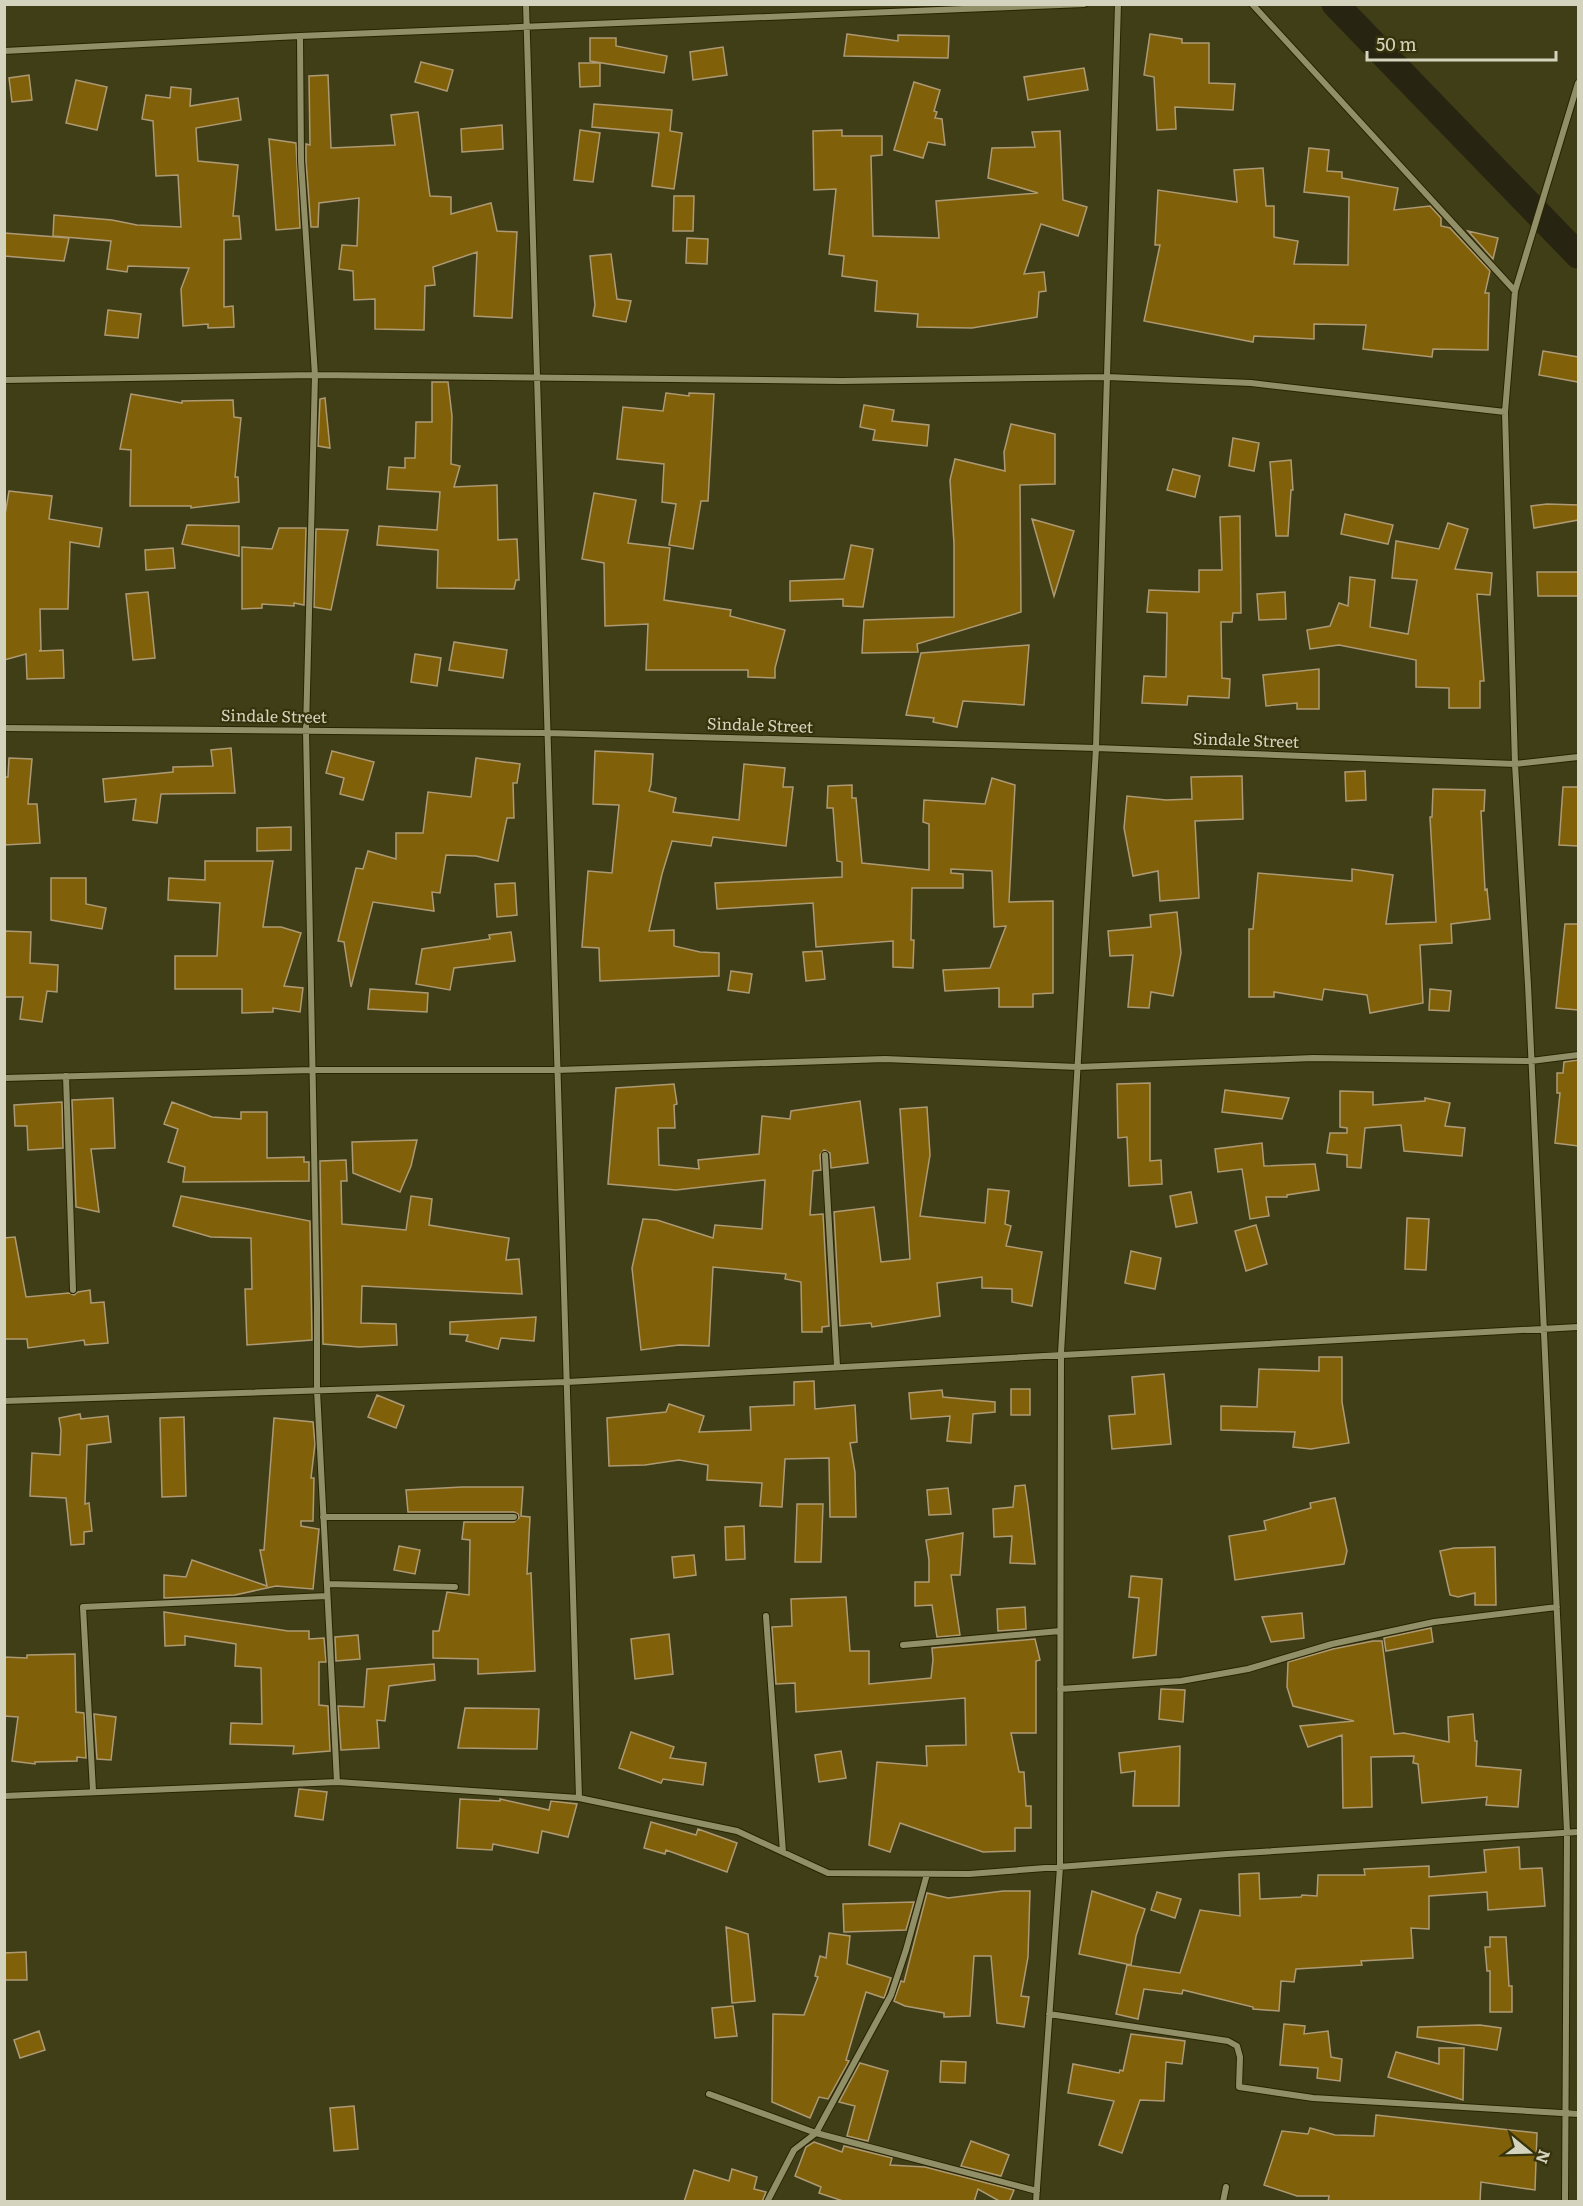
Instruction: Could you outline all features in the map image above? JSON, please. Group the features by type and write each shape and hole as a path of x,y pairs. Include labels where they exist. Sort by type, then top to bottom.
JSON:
{"street":[{"path":"526,4 579,1798"},
{"path":"4,51 300,36 1084,4"},
{"path":"1036,2202 1060,1867 1061,1353 1096,748 1118,4"},
{"path":"1252,4 1515,291"},
{"path":"300,36 301,161 315,375 306,730 317,1390 337,1782"},
{"path":"1565,2202 1567,1832 1515,764 1505,412 1515,291 1578,83"},
{"path":"4,380 315,375 842,381 1107,377 1251,383 1505,412"},
{"name":"Sindale Street","path":"4,728 547,733 1096,748 1515,764 1578,757"},
{"path":"4,1078 312,1070 557,1070 885,1059 1078,1067 1313,1058 1531,1061 1578,1055"},
{"path":"66,1076 73,1290"},
{"path":"825,1155 837,1366"},
{"path":"4,1401 567,1382 1061,1353 1578,1327"},
{"path":"323,1517 514,1517"},
{"path":"327,1584 455,1587"},
{"path":"93,1791 83,1607 327,1596"},
{"path":"1060,1689 1181,1681 1248,1669 1332,1644 1434,1622 1557,1607"},
{"path":"766,1616 783,1852"},
{"path":"903,1645 1060,1630"},
{"path":"4,1796 337,1782 579,1798 737,1831 828,1873 969,1874 1578,1832"},
{"path":"767,2202 794,2150 816,2133 891,1995 927,1874"},
{"path":"1049,2014 1228,2041 1237,2046 1240,2057 1239,2087 1313,2098 1578,2114"},
{"path":"709,2094 816,2133 1037,2191"},
{"path":"1223,2202 1226,2187"}],"building":[{"path":"847,34 898,41 898,35 949,36 948,58 844,56"},
{"path":"1150,34 1182,39 1182,43 1209,43 1209,83 1235,84 1233,110 1175,107 1176,129 1157,130 1154,77 1144,75"},
{"path":"590,38 616,38 616,46 667,56 664,73 590,61"},
{"path":"723,47 727,75 693,80 690,52"},
{"path":"421,62 453,70 447,91 415,82"},
{"path":"579,63 600,63 600,86 580,87"},
{"path":"1084,68 1088,90 1028,100 1024,77"},
{"path":"29,75 32,100 12,102 9,78"},
{"path":"328,75 331,148 395,145 391,115 418,112 430,196 451,197 451,214 491,203 497,231 517,232 512,318 474,316 477,252 433,267 435,285 425,286 424,330 375,329 375,299 354,300 353,271 339,269 342,245 357,246 359,198 319,203 318,227 311,227 306,161 306,144 310,145 309,76"},
{"path":"76,80 107,87 97,130 66,123"},
{"path":"914,82 940,90 934,111 937,112 935,118 942,119 945,145 928,142 923,158 894,150"},
{"path":"171,87 191,89 190,106 238,98 241,120 196,128 198,161 238,165 233,216 239,216 241,239 224,240 224,307 233,306 234,327 208,328 208,324 183,326 181,289 189,268 128,266 127,272 107,269 111,241 53,236 54,215 112,220 137,225 181,227 178,175 156,176 153,121 142,119 146,95 170,98"},
{"path":"594,104 672,110 670,131 682,133 674,189 652,186 659,133 592,127"},
{"path":"502,125 503,149 462,152 461,129"},
{"path":"580,130 600,133 593,182 574,180"},
{"path":"842,130 842,136 882,136 882,155 871,156 873,236 939,238 936,201 1038,193 988,178 992,148 1035,147 1032,132 1060,131 1063,200 1087,207 1078,236 1041,224 1024,274 1044,272 1046,291 1039,292 1037,317 972,328 917,327 918,314 875,311 877,281 842,276 844,256 829,254 836,189 814,190 813,131"},
{"path":"269,139 296,143 300,228 276,230"},
{"path":"1309,148 1329,150 1327,171 1342,172 1342,178 1398,188 1394,210 1430,206 1441,218 1441,226 1450,228 1490,271 1485,293 1489,293 1488,350 1433,349 1432,357 1363,349 1366,325 1314,324 1314,339 1254,336 1253,342 1144,321 1160,245 1155,245 1158,190 1237,202 1234,170 1263,168 1266,206 1274,206 1274,237 1298,241 1294,264 1348,265 1349,197 1304,192"},
{"path":"674,196 694,196 693,231 673,231"},
{"path":"1468,231 1498,238 1493,259"},
{"path":"4,233 69,238 64,261 4,256"},
{"path":"687,238 708,239 707,264 686,263"},
{"path":"611,254 617,299 631,301 626,322 593,316 595,305 590,256"},
{"path":"108,310 141,314 138,338 105,335"},
{"path":"1543,351 1578,357 1578,382 1539,375"},
{"path":"432,382 448,382 452,416 451,464 460,466 454,487 497,485 498,540 517,539 519,580 516,580 514,589 437,588 438,550 377,545 379,526 437,530 440,492 387,489 389,467 405,468 405,458 415,458 416,422 432,422"},
{"path":"666,393 689,396 689,393 714,394 708,501 701,501 693,549 669,545 676,504 662,502 664,464 617,459 623,407 663,411"},
{"path":"131,394 182,403 182,401 233,400 234,417 241,418 235,477 238,477 239,502 191,508 191,506 130,506 131,450 120,449"},
{"path":"325,398 330,448 318,446 320,399"},
{"path":"864,405 894,410 892,421 929,425 927,446 873,440 875,430 860,427"},
{"path":"1011,424 1055,434 1055,484 1020,485 1021,612 917,644 918,652 862,653 864,620 954,617 954,544 950,480 955,459 1005,471 1004,452"},
{"path":"1233,438 1259,443 1254,471 1229,466"},
{"path":"1291,460 1293,490 1291,490 1288,536 1276,536 1270,462"},
{"path":"1173,469 1200,476 1195,497 1167,490"},
{"path":"9,491 52,496 49,519 102,528 99,547 70,542 68,609 40,609 41,650 39,651 63,650 64,678 27,679 26,654 4,660 4,521"},
{"path":"594,493 636,500 628,543 670,548 664,600 731,610 730,616 785,630 775,668 775,678 748,677 748,670 646,670 648,624 605,626 604,563 582,559"},
{"path":"1578,505 1578,520 1534,528 1531,506"},
{"path":"1345,514 1393,525 1388,544 1341,534"},
{"path":"1240,516 1241,613 1233,613 1232,622 1221,622 1222,678 1230,679 1229,698 1188,696 1187,705 1142,703 1144,676 1166,677 1167,613 1147,612 1149,590 1199,592 1199,570 1222,570 1220,517"},
{"path":"1032,519 1074,531 1054,596"},
{"path":"1448,523 1468,529 1455,569 1492,573 1490,595 1477,594 1484,681 1480,681 1480,708 1449,708 1449,688 1416,687 1416,660 1339,645 1310,649 1307,630 1330,626 1339,603 1348,606 1350,577 1375,580 1370,627 1408,634 1417,580 1392,578 1396,541 1439,549"},
{"path":"187,525 239,526 239,556 182,544"},
{"path":"279,528 306,528 304,605 262,604 262,608 242,609 242,547 272,549"},
{"path":"316,529 348,530 331,610 314,607"},
{"path":"851,545 873,549 863,607 843,606 843,599 790,601 790,581 844,579"},
{"path":"173,548 175,568 146,570 145,550"},
{"path":"1537,572 1578,572 1578,596 1538,596"},
{"path":"148,592 155,658 133,660 126,594"},
{"path":"1285,592 1286,619 1259,620 1257,594"},
{"path":"454,642 507,650 503,678 449,670"},
{"path":"1029,645 1024,705 963,701 957,727 933,722 934,718 906,715 921,653"},
{"path":"415,654 441,658 437,686 411,682"},
{"path":"1319,669 1319,709 1297,709 1297,703 1266,706 1263,675"},
{"path":"231,748 235,793 161,794 157,823 133,820 136,799 105,802 103,779 173,772 173,767 213,766 211,750"},
{"path":"332,751 374,762 363,800 340,794 344,778 326,773"},
{"path":"595,751 653,754 649,791 676,798 673,812 739,820 744,764 785,768 783,787 793,787 786,846 713,837 711,846 672,841 649,931 674,930 674,946 700,952 719,953 719,976 600,981 599,948 582,947 588,871 612,873 619,805 593,804"},
{"path":"9,758 32,759 28,804 37,804 40,843 4,845 4,777 8,777"},
{"path":"476,758 520,764 517,783 513,783 514,818 507,818 498,861 476,856 446,855 440,893 432,892 434,911 373,902 351,987 344,942 338,941 356,868 363,869 368,851 396,859 396,833 423,833 428,792 471,797"},
{"path":"1365,771 1366,800 1346,801 1345,772"},
{"path":"1242,776 1243,819 1195,821 1199,898 1160,901 1158,871 1133,876 1124,828 1127,796 1166,800 1192,799 1191,777"},
{"path":"992,778 1015,785 1009,902 1053,901 1053,993 1033,994 1033,1007 999,1007 999,988 945,991 943,970 990,968 1006,926 994,927 992,871 951,869 951,873 963,874 963,888 912,888 913,968 893,967 893,941 816,947 813,903 717,909 715,883 842,877 842,862 837,861 833,808 827,808 828,786 852,785 852,798 856,798 862,863 929,870 929,824 923,822 924,800 985,804"},
{"path":"1563,787 1578,787 1578,846 1559,845"},
{"path":"1433,789 1485,790 1484,811 1481,811 1485,890 1487,889 1490,919 1451,924 1452,943 1420,945 1423,1003 1370,1013 1367,995 1324,989 1322,1000 1274,992 1274,997 1249,997 1249,929 1253,929 1258,873 1352,881 1352,869 1393,875 1386,924 1436,922 1430,817 1432,817"},
{"path":"291,827 291,850 257,851 257,828"},
{"path":"205,861 273,861 263,927 281,927 301,933 284,986 303,988 300,1012 273,1008 273,1012 242,1013 242,989 175,989 175,956 217,956 220,903 168,900 169,878 205,880"},
{"path":"51,878 86,878 86,904 106,908 102,929 51,920"},
{"path":"515,883 517,915 497,917 495,884"},
{"path":"1177,912 1181,953 1173,996 1151,992 1149,1008 1128,1007 1133,955 1110,956 1108,931 1151,927 1150,915"},
{"path":"1565,924 1578,924 1578,1010 1556,1008"},
{"path":"4,931 31,932 30,963 58,965 57,992 47,991 42,1022 20,1019 23,997 4,997"},
{"path":"511,932 515,961 454,968 450,990 416,984 422,949 490,939 489,935"},
{"path":"822,951 825,979 806,981 803,952"},
{"path":"731,971 752,974 749,993 728,990"},
{"path":"370,989 428,993 427,1012 368,1009"},
{"path":"1430,989 1451,991 1449,1011 1429,1010"},
{"path":"1578,1060 1578,1146 1555,1143 1560,1093 1557,1093 1557,1073 1563,1073 1564,1062"},
{"path":"1150,1083 1150,1161 1161,1160 1162,1184 1129,1186 1127,1137 1118,1138 1117,1084"},
{"path":"674,1084 677,1104 674,1105 675,1128 658,1128 659,1165 699,1169 698,1160 759,1154 762,1116 790,1119 791,1111 860,1101 868,1163 831,1168 830,1153 824,1150 820,1155 821,1170 813,1171 810,1215 823,1214 829,1326 822,1327 822,1332 802,1332 801,1282 785,1279 786,1274 713,1267 709,1346 679,1345 641,1350 632,1268 643,1219 657,1220 713,1238 715,1225 762,1229 765,1180 676,1190 608,1184 616,1088"},
{"path":"1225,1090 1289,1098 1282,1119 1222,1112"},
{"path":"1340,1091 1373,1092 1373,1105 1425,1101 1425,1098 1450,1103 1445,1126 1465,1128 1462,1156 1404,1151 1401,1125 1365,1128 1361,1168 1347,1167 1347,1155 1327,1153 1330,1133 1347,1133 1347,1128 1340,1127"},
{"path":"113,1098 115,1148 91,1149 99,1212 76,1207 72,1100"},
{"path":"62,1102 63,1148 28,1150 27,1126 15,1126 14,1105"},
{"path":"172,1102 212,1117 241,1119 241,1112 267,1112 267,1158 304,1157 304,1162 309,1162 309,1181 183,1182 185,1167 168,1162 178,1129 164,1124"},
{"path":"927,1107 930,1155 920,1216 985,1223 988,1189 1009,1191 1005,1224 1011,1226 1006,1246 1042,1252 1032,1306 1012,1302 1012,1289 982,1288 982,1277 937,1283 940,1316 872,1327 871,1323 840,1326 834,1212 874,1207 881,1262 910,1259 900,1109"},
{"path":"417,1140 411,1166 400,1192 353,1173 352,1142"},
{"path":"1262,1143 1264,1166 1315,1164 1319,1190 1287,1195 1287,1197 1266,1197 1269,1216 1250,1219 1242,1169 1218,1172 1215,1149"},
{"path":"346,1160 347,1181 341,1181 342,1224 406,1230 411,1196 432,1199 429,1225 509,1238 506,1260 519,1259 522,1294 362,1286 361,1323 396,1324 397,1345 359,1347 323,1344 320,1161"},
{"path":"1191,1192 1197,1223 1176,1227 1170,1196"},
{"path":"181,1196 310,1221 312,1340 247,1345 245,1289 252,1289 251,1238 211,1237 173,1226"},
{"path":"1407,1218 1429,1219 1426,1270 1405,1269"},
{"path":"1256,1225 1267,1264 1246,1271 1235,1231"},
{"path":"15,1237 26,1297 69,1293 74,1295 90,1290 91,1303 104,1302 108,1343 85,1345 84,1340 28,1348 27,1339 4,1339 4,1238"},
{"path":"1131,1251 1161,1258 1155,1289 1125,1283"},
{"path":"536,1317 534,1341 501,1338 498,1349 466,1341 468,1335 450,1334 450,1322"},
{"path":"1319,1357 1342,1357 1342,1402 1349,1443 1311,1449 1293,1447 1295,1432 1221,1430 1221,1406 1257,1407 1259,1369 1319,1371"},
{"path":"1164,1374 1171,1444 1112,1449 1109,1416 1135,1414 1132,1377"},
{"path":"814,1381 815,1409 855,1405 857,1442 850,1443 855,1472 856,1517 830,1517 829,1458 785,1459 782,1507 760,1506 762,1483 707,1480 708,1465 679,1460 645,1465 609,1466 607,1418 666,1412 669,1404 704,1416 699,1432 751,1430 750,1407 794,1405 794,1382"},
{"path":"1011,1389 1030,1389 1030,1415 1011,1415"},
{"path":"942,1390 943,1397 995,1402 995,1412 973,1414 971,1443 947,1441 950,1416 911,1419 909,1393"},
{"path":"377,1395 404,1406 396,1428 368,1417"},
{"path":"80,1414 81,1419 108,1416 111,1442 87,1445 85,1504 89,1503 92,1531 84,1532 84,1544 71,1545 66,1498 30,1496 32,1453 60,1455 59,1418"},
{"path":"184,1417 186,1496 162,1497 160,1418"},
{"path":"274,1418 313,1422 315,1444 311,1478 314,1478 313,1521 301,1521 301,1526 319,1529 313,1589 276,1586 235,1595 164,1598 164,1575 186,1577 192,1560 267,1586 260,1550 264,1550"},
{"path":"1025,1485 1035,1564 1010,1563 1012,1536 994,1537 993,1509 1013,1507 1015,1486"},
{"path":"523,1487 521,1516 530,1517 527,1574 531,1573 535,1671 478,1674 478,1659 433,1658 433,1631 439,1631 447,1592 469,1595 470,1540 462,1539 464,1522 514,1522 519,1518 514,1512 408,1512 406,1490"},
{"path":"948,1488 951,1514 929,1515 927,1490"},
{"path":"1335,1498 1347,1551 1344,1564 1235,1580 1229,1536 1266,1530 1264,1521 1311,1508 1310,1503"},
{"path":"797,1504 823,1504 821,1562 795,1562"},
{"path":"744,1526 745,1559 726,1560 725,1527"},
{"path":"963,1533 960,1575 951,1575 960,1635 937,1637 932,1605 915,1606 915,1582 929,1582 926,1540"},
{"path":"399,1546 420,1550 415,1574 394,1570"},
{"path":"1495,1547 1496,1605 1475,1605 1475,1593 1458,1597 1450,1595 1440,1551 1454,1548"},
{"path":"694,1555 696,1575 674,1578 672,1557"},
{"path":"1131,1576 1162,1579 1156,1655 1133,1658 1139,1598 1129,1597"},
{"path":"846,1597 850,1651 869,1651 869,1684 931,1678 932,1648 1035,1639 1040,1660 1036,1661 1036,1733 1011,1733 1019,1772 1024,1772 1026,1806 1031,1806 1031,1828 1015,1828 1015,1851 983,1852 900,1823 890,1852 869,1845 877,1762 927,1766 926,1746 966,1745 965,1698 796,1712 795,1683 776,1684 772,1627 792,1626 791,1599"},
{"path":"1025,1607 1026,1629 998,1631 997,1609"},
{"path":"164,1612 288,1631 309,1631 309,1639 324,1638 326,1662 319,1662 319,1705 328,1706 330,1751 293,1754 294,1746 230,1744 231,1723 262,1724 261,1668 235,1666 236,1644 185,1636 185,1645 165,1646"},
{"path":"1302,1613 1304,1638 1271,1642 1262,1617"},
{"path":"1431,1628 1433,1642 1386,1651 1384,1638"},
{"path":"669,1634 673,1674 635,1679 631,1639"},
{"path":"358,1635 360,1659 336,1661 335,1637"},
{"path":"1382,1641 1394,1734 1404,1733 1449,1742 1448,1717 1473,1714 1475,1741 1477,1741 1476,1766 1521,1770 1518,1807 1486,1805 1487,1797 1422,1803 1418,1764 1413,1763 1414,1756 1371,1757 1372,1807 1343,1808 1342,1735 1308,1747 1300,1726 1354,1721 1293,1706 1287,1687 1288,1662 1333,1649"},
{"path":"75,1654 76,1712 84,1713 86,1758 77,1757 77,1761 35,1762 35,1764 12,1761 18,1717 4,1716 4,1657 27,1658 27,1655"},
{"path":"434,1664 435,1680 389,1686 385,1721 377,1720 379,1748 341,1750 338,1706 364,1707 367,1669"},
{"path":"1161,1689 1185,1690 1183,1722 1159,1719"},
{"path":"465,1708 539,1709 537,1749 458,1748"},
{"path":"94,1714 116,1717 111,1760 97,1759"},
{"path":"631,1732 674,1747 670,1758 706,1763 703,1785 663,1779 661,1783 619,1768"},
{"path":"1180,1746 1179,1806 1133,1806 1135,1771 1121,1773 1119,1753"},
{"path":"841,1751 846,1778 819,1782 815,1755"},
{"path":"299,1789 327,1792 323,1820 295,1816"},
{"path":"460,1799 500,1801 500,1799 549,1810 551,1801 577,1804 568,1837 542,1831 538,1853 493,1844 492,1850 457,1848"},
{"path":"651,1822 696,1835 698,1829 737,1843 727,1872 666,1850 665,1854 644,1848"},
{"path":"1519,1847 1520,1869 1542,1868 1545,1906 1488,1910 1487,1892 1429,1896 1429,1929 1411,1928 1413,1958 1361,1961 1362,1965 1296,1969 1294,1982 1281,1981 1279,2011 1253,2009 1253,2007 1183,1990 1182,1994 1144,1989 1138,2019 1116,2014 1127,1965 1180,1973 1200,1910 1240,1916 1239,1874 1259,1873 1260,1899 1317,1896 1318,1875 1365,1875 1364,1869 1429,1866 1429,1877 1486,1872 1484,1850"},
{"path":"1003,1891 1030,1891 1028,1957 1021,1996 1029,1997 1024,2027 997,2023 991,1956 974,1956 970,2016 944,2017 944,2013 905,2006 894,2001 901,1981 904,1982 927,1893 948,1898"},
{"path":"1092,1891 1145,1909 1136,1936 1131,1965 1079,1954"},
{"path":"1157,1892 1181,1899 1175,1918 1151,1910"},
{"path":"914,1902 906,1930 844,1932 843,1904"},
{"path":"726,1927 748,1934 755,2001 732,2003"},
{"path":"829,1933 850,1936 847,1964 891,1978 884,1998 866,1992 846,2060 849,2061 828,2099 819,2097 810,2118 772,2102 773,2014 804,2015 818,1977 815,1976 820,1956 826,1958"},
{"path":"1490,1937 1506,1937 1509,1986 1512,1986 1512,2012 1490,2012 1490,1971 1487,1971 1485,1947 1490,1947"},
{"path":"26,1952 27,1980 4,1980 4,1953"},
{"path":"733,2006 737,2036 715,2038 712,2008"},
{"path":"1284,2024 1305,2026 1304,2034 1328,2031 1331,2057 1342,2059 1340,2081 1317,2078 1318,2068 1280,2065"},
{"path":"1480,2025 1501,2028 1497,2050 1417,2037 1418,2027"},
{"path":"39,2031 45,2050 20,2058 14,2040"},
{"path":"1131,2034 1185,2041 1182,2064 1166,2062 1164,2101 1140,2100 1122,2153 1099,2145 1114,2101 1068,2093 1073,2064 1119,2073 1120,2070 1123,2071"},
{"path":"1439,2048 1464,2048 1463,2100 1388,2077 1396,2052 1439,2064"},
{"path":"941,2061 966,2062 965,2083 940,2082"},
{"path":"860,2063 888,2071 868,2141 847,2136 855,2106 839,2102"},
{"path":"354,2106 358,2149 334,2151 330,2108"},
{"path":"1376,2115 1537,2133 1535,2190 1481,2182 1480,2202 1328,2202 1329,2196 1297,2196 1264,2185 1282,2131 1308,2134 1310,2128 1335,2135 1374,2136"},
{"path":"971,2141 1009,2155 1001,2176 961,2166"},
{"path":"814,2142 842,2152 844,2146 892,2158 890,2165 925,2167 1014,2190 1009,2202 1001,2202 978,2189 974,2202 846,2202 819,2193 821,2187 795,2176 806,2147"},
{"path":"732,2169 757,2177 754,2189 766,2192 762,2202 684,2202 694,2170 729,2181"}],"waterway":[{"path":"1335,4 1578,255"}]}
